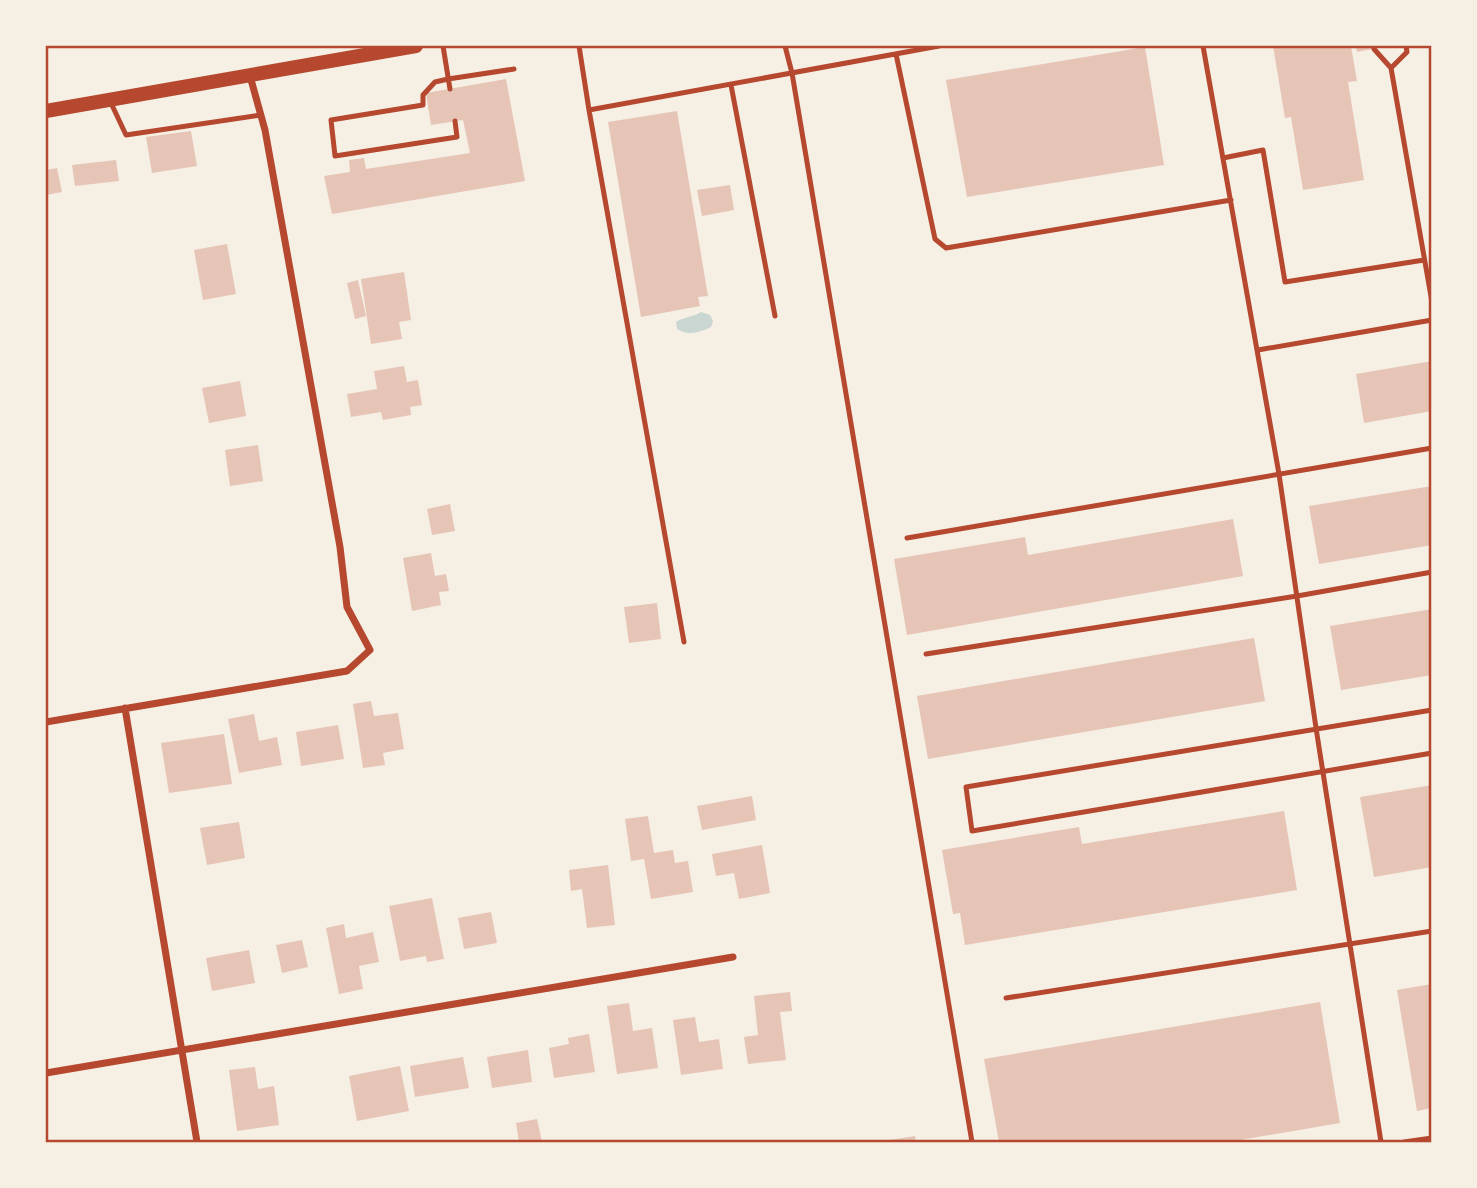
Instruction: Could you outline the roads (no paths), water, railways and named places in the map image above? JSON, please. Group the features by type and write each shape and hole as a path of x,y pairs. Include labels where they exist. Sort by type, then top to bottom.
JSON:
{"main road":[{"path":"46,111 416,46"}],"street":[{"path":"46,722 347,671 370,650 347,607 340,547 261,115 250,74"},
{"path":"125,708 197,1143"},
{"path":"46,1073 733,957"}],"lane":[{"path":"443,46 450,89"},
{"path":"579,46 684,642"},
{"path":"785,46 792,74 972,1142 961,1143"},
{"path":"589,110 940,46"},
{"path":"1203,46 1279,474 1381,1143"},
{"path":"1391,68 1407,52 1406,46"},
{"path":"1374,48 1391,68 1432,302"},
{"path":"896,54 934,239 946,248 1231,200"},
{"path":"456,121 457,137 335,156 331,120 423,105 423,95 435,82 514,69"},
{"path":"731,85 775,317"},
{"path":"109,100 126,135 261,115"},
{"path":"1223,158 1263,150 1285,282 1424,260"},
{"path":"1258,350 1432,320"},
{"path":"908,538 1432,448"},
{"path":"926,654 1432,572"},
{"path":"1432,710 966,787 972,831 1432,752"},
{"path":"1006,998 1432,931"},
{"path":"1405,1143 1432,1138"}]}
